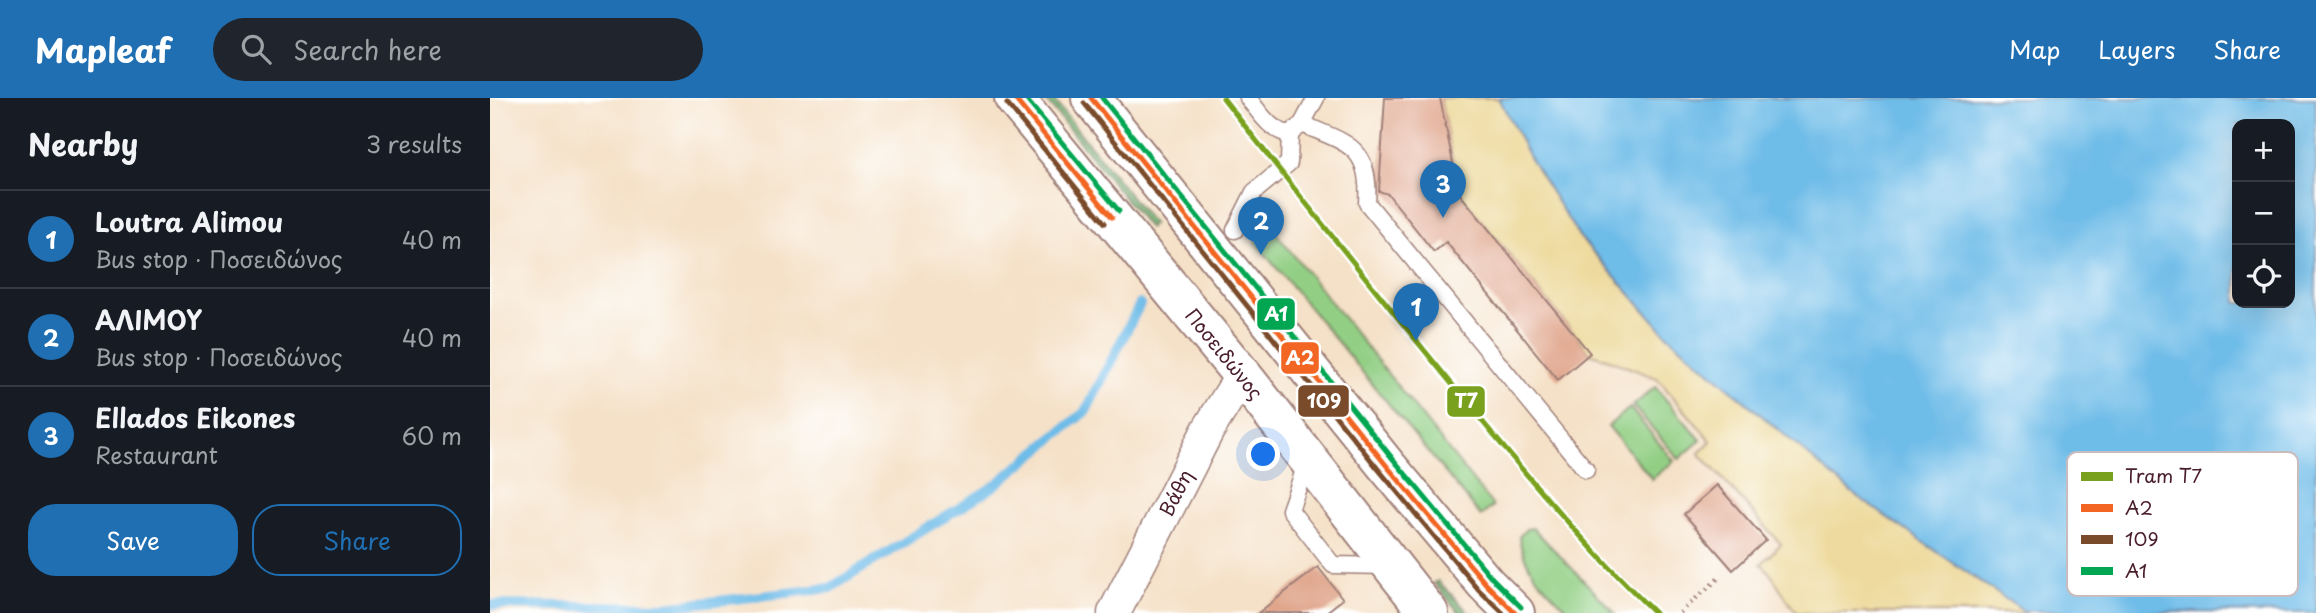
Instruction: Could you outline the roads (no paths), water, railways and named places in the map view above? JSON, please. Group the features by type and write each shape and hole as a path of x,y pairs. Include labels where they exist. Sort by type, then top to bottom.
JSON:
{"highway":[{"name":"Ποσειδώνος","path":"1014,98 1241,375 1429,613"},
{"path":"1091,98 1386,465 1486,584 1515,613"}],"street":[{"name":"Βάθη","path":"1114,613 1208,430 1241,375"}],"lane":[{"path":"1248,98 1279,133 1296,129 1354,148 1369,178 1367,203 1586,470"},
{"path":"1235,230 1254,192 1289,163 1296,129 1316,98"}],"water":[{"path":"1499,98 2316,98 2316,613 2023,611 1855,495 1667,335 1578,235 1529,157"}],"waterway":[{"path":"490,605 665,607 830,588 993,487 1086,411 1140,304"}],"tram line":[{"name":"Τ7","path":"1223,98 1475,413 1575,530 1655,613"}],"place":[{"name":"Ellados Eikones","path":"1443,218"},
{"name":"ΑΛΙΜΟΥ","path":"1261,255"},
{"name":"Loutra Alimou","path":"1416,341"}]}
